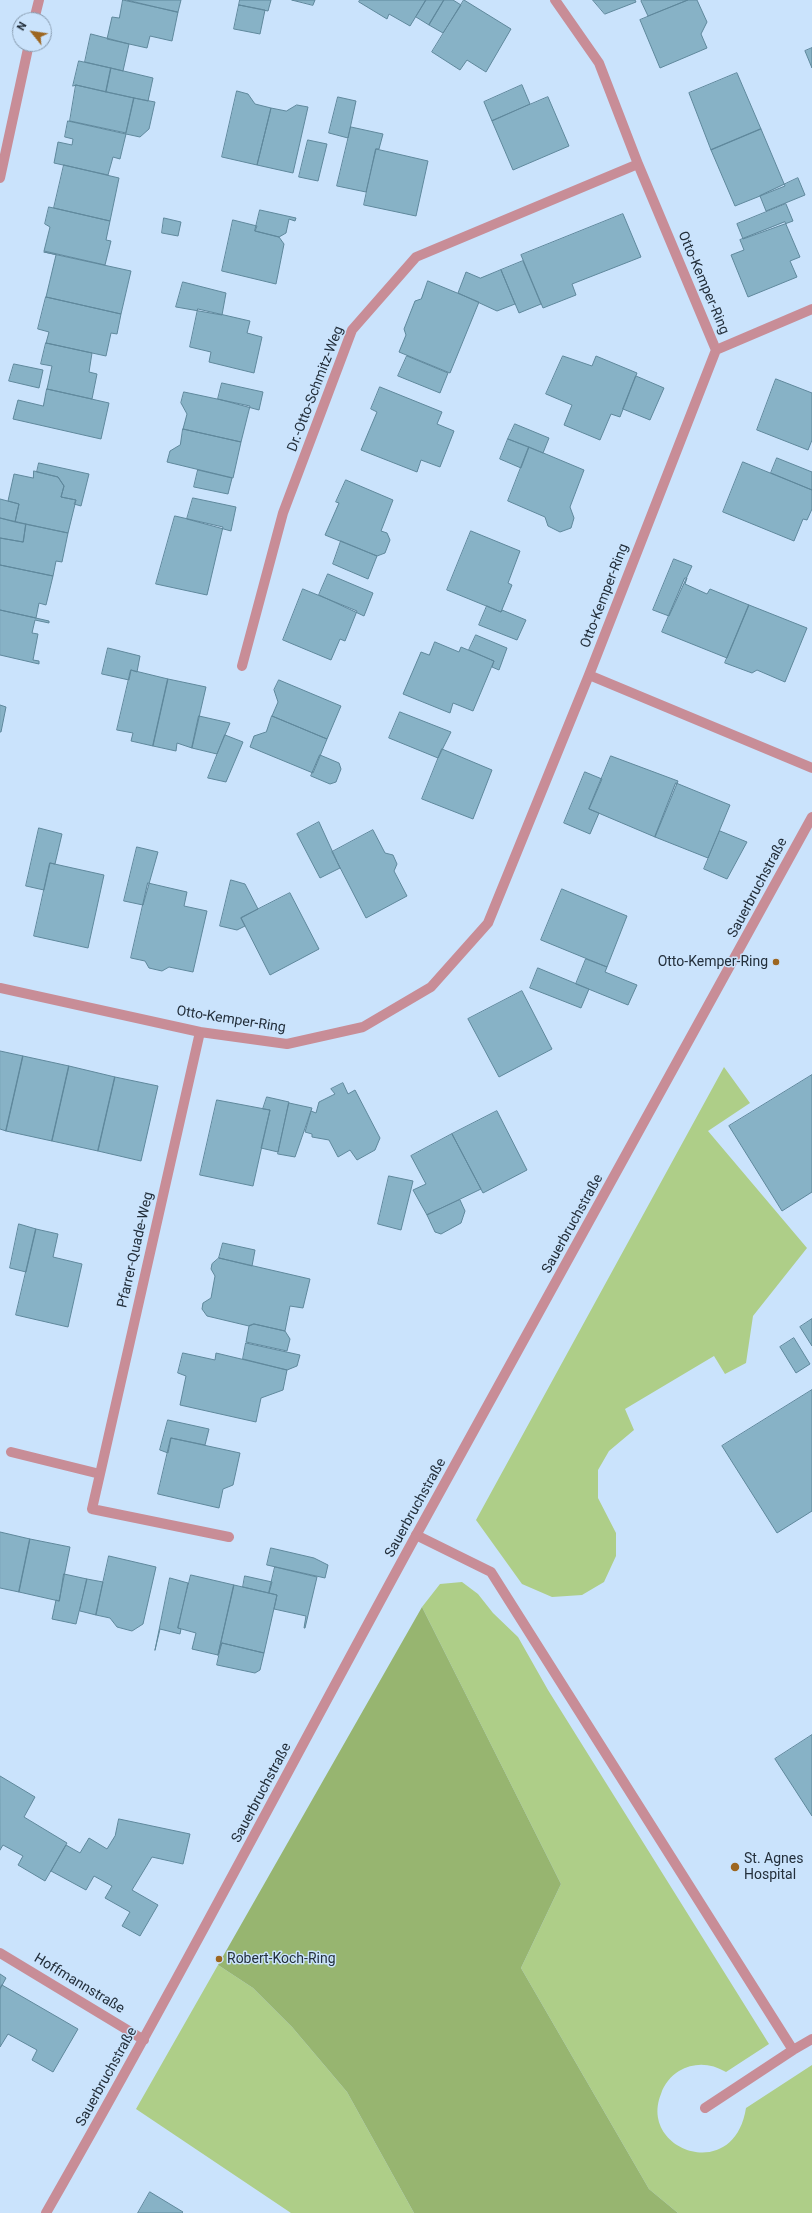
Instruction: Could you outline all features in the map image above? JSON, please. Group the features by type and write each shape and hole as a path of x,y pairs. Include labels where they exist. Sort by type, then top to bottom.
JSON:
{"street":[{"path":"36,12 38,0"},
{"name":"Otto-Kemper-Ring","path":"0,988 200,1032 287,1044 363,1027 431,987 488,923 589,675 716,350 638,164 599,63 555,0"},
{"path":"0,178 27,52"},
{"name":"Dr.-Otto-Schmitz-Weg","path":"242,666 283,513 352,330 416,257 638,164"},
{"path":"716,350 812,309"},
{"path":"589,675 812,768"},
{"name":"Sauerbruchstraße","path":"46,2213 144,2040 416,1535 744,944 812,817"},
{"name":"Pfarrer-Quade-Weg","path":"200,1032 92,1509 229,1538"},
{"path":"11,1452 100,1474"},
{"path":"416,1535 491,1572 793,2050"},
{"name":"Hoffmannstraße","path":"0,1953 144,2040"},
{"path":"705,2108 793,2050 808,2042"}],"green space":[{"path":"724,1067 750,1103 708,1131 807,1248 753,1316 746,1363 725,1374 714,1356 625,1409 634,1430 609,1451 598,1470 598,1498 616,1533 616,1556 604,1582 582,1595 552,1597 522,1584 476,1520"},
{"path":"462,1582 478,1594 493,1613 518,1637 548,1690 769,2044 726,2072 708,2065 697,2065 685,2068 673,2075 662,2090 661,2094 658,2114 663,2131 675,2143 690,2151 708,2152 724,2146 738,2132 746,2108 812,2065 812,2213 678,2213 649,2189 521,1968 561,1884 422,1607 440,1584"},
{"path":"422,1607 561,1884 521,1968 649,2189 678,2213 414,2213 347,2092 292,2027 253,1988 218,1965"},
{"path":"218,1965 253,1988 292,2027 347,2092 414,2213 291,2213 136,2109"}],"building":[{"path":"123,0 178,12 172,41 150,36 147,48 107,39 112,17 119,18"},
{"path":"127,0 181,0 178,12"},
{"path":"240,0 271,0 268,11 239,5"},
{"path":"292,0 315,0 313,5"},
{"path":"360,0 426,0 410,26 389,14 387,19 359,2"},
{"path":"426,0 444,0 429,25 416,17"},
{"path":"444,0 453,0 461,5 443,33 429,25"},
{"path":"464,0 511,29 486,72 467,60 460,70 432,52"},
{"path":"593,0 635,0 636,2 605,14"},
{"path":"688,0 648,16 641,1"},
{"path":"688,0 697,0 707,22 701,34 707,48 660,68 640,20"},
{"path":"239,5 265,10 260,34 234,29"},
{"path":"91,34 129,44 123,71 85,62"},
{"path":"812,48 812,68 805,51"},
{"path":"79,61 111,68 106,92 76,85 73,86"},
{"path":"111,68 153,78 148,101 106,92"},
{"path":"737,73 761,129 711,150 689,93"},
{"path":"76,85 134,98 126,133 70,121"},
{"path":"522,85 530,104 492,121 484,102"},
{"path":"237,91 248,94 255,104 271,108 257,165 222,157"},
{"path":"338,97 356,101 348,138 329,133"},
{"path":"548,97 569,146 513,170 492,121"},
{"path":"134,98 155,102 149,129 140,137 126,134"},
{"path":"297,105 308,107 293,173 257,165 271,108 286,111"},
{"path":"68,121 126,134 120,159 113,157 108,175 54,163 58,142 72,145 73,139 65,137"},
{"path":"351,127 383,134 379,149 376,149 366,192 337,186"},
{"path":"761,129 785,186 735,206 711,150"},
{"path":"308,140 327,144 318,181 299,177"},
{"path":"376,149 428,161 416,216 364,205"},
{"path":"64,165 119,178 110,221 54,208"},
{"path":"798,178 805,195 766,211 760,196"},
{"path":"786,204 793,221 743,239 737,224"},
{"path":"49,207 110,221 106,240 111,241 105,265 44,251 50,227 45,224"},
{"path":"260,210 296,218 295,221 289,219 286,233 279,237 255,231"},
{"path":"623,214 641,257 572,284 576,295 543,308 521,255"},
{"path":"164,218 181,222 178,236 162,233"},
{"path":"233,220 257,226 255,231 279,237 284,244 276,284 222,271"},
{"path":"785,222 800,257 790,261 797,277 748,297 731,255 744,250 740,240"},
{"path":"44,252 131,271 121,314 46,297 56,255"},
{"path":"523,261 541,304 519,313 501,270"},
{"path":"501,270 515,304 497,311 458,293 466,272 480,278"},
{"path":"428,281 479,302 450,373 399,352 406,335 404,329 415,301 421,299"},
{"path":"183,282 226,293 222,315 176,307"},
{"path":"46,297 121,314 117,334 111,333 106,356 46,343 49,332 38,329"},
{"path":"198,309 250,321 247,333 262,337 254,373 209,362 211,352 190,347"},
{"path":"46,343 92,353 89,372 97,374 92,399 47,389 52,366 41,364"},
{"path":"407,356 448,373 440,393 398,376"},
{"path":"563,356 592,366 596,356 637,373 620,417 611,414 600,440 564,425 572,405 546,394"},
{"path":"14,364 43,370 39,388 9,381"},
{"path":"636,376 664,388 650,420 623,409"},
{"path":"776,379 812,393 812,440 808,450 757,430"},
{"path":"222,383 263,392 259,410 218,399"},
{"path":"380,387 442,412 437,424 454,431 440,467 421,460 417,472 361,450 377,412 371,409"},
{"path":"47,389 109,403 101,439 13,419 18,400 43,406"},
{"path":"184,392 250,406 241,442 183,429 187,414 181,403"},
{"path":"515,424 549,438 543,453 508,439"},
{"path":"183,429 241,442 233,478 167,462 170,451 180,445"},
{"path":"508,439 529,447 521,468 500,459"},
{"path":"529,447 584,470 570,507 574,518 571,528 560,532 548,526 545,517 508,501"},
{"path":"777,458 812,472 812,490 771,473"},
{"path":"743,462 812,490 812,509 807,520 803,519 794,541 723,512"},
{"path":"39,463 89,474 81,506 74,504 76,500 61,497 64,486 58,477 37,472"},
{"path":"198,470 232,478 228,494 194,487"},
{"path":"34,471 58,477 64,486 61,497 76,500 68,533 15,522 19,504 8,501 14,474 33,478"},
{"path":"346,480 393,500 381,531 387,533 390,540 385,553 377,556 325,535 339,503 336,502"},
{"path":"193,498 236,507 231,531 187,519"},
{"path":"0,499 19,504 15,522 0,518"},
{"path":"175,516 223,527 207,595 156,584"},
{"path":"0,518 26,524 23,542 0,538"},
{"path":"26,524 68,533 62,562 56,561 53,576 0,565 0,538 23,542"},
{"path":"471,531 520,551 508,583 512,585 501,612 447,590"},
{"path":"341,541 377,556 368,579 333,564"},
{"path":"674,559 692,566 669,616 653,610"},
{"path":"0,565 53,576 46,605 39,603 36,618 0,610"},
{"path":"328,574 373,593 364,616 319,595"},
{"path":"685,578 687,578 685,584 707,594 710,589 749,605 727,658 662,632"},
{"path":"303,589 357,611 345,641 340,639 331,660 283,640"},
{"path":"749,605 807,628 785,682 757,670 752,673 725,663"},
{"path":"487,606 501,612 502,610 526,620 517,640 479,625"},
{"path":"0,610 49,621 49,623 35,620 32,633 38,634 33,660 39,661 39,664 0,655"},
{"path":"476,635 507,648 499,670 492,667 494,661 469,650"},
{"path":"435,642 459,652 461,647 494,661 473,711 453,703 450,713 403,694 421,652 429,655"},
{"path":"108,648 140,656 137,672 131,670 129,680 102,674"},
{"path":"131,670 168,679 153,746 131,741 133,733 117,730"},
{"path":"168,679 206,687 192,748 177,743 176,751 153,746"},
{"path":"279,680 341,706 327,739 272,716 278,702 274,690"},
{"path":"0,705 6,707 1,732 0,732"},
{"path":"400,712 451,732 438,758 389,738"},
{"path":"199,716 230,723 217,754 192,748"},
{"path":"272,716 327,739 313,773 250,747 254,736 266,732"},
{"path":"225,735 243,742 226,782 208,778"},
{"path":"442,749 492,770 473,819 422,799"},
{"path":"320,755 339,763 341,769 336,782 330,784 311,776"},
{"path":"611,756 678,781 655,837 589,809"},
{"path":"585,772 602,779 589,809 599,813 590,834 564,823"},
{"path":"676,783 730,805 708,858 655,837"},
{"path":"319,822 340,868 320,878 297,834"},
{"path":"39,828 62,834 55,864 50,863 44,890 26,886"},
{"path":"373,830 385,853 393,855 397,864 394,871 407,896 366,918 332,852"},
{"path":"720,831 747,842 727,879 704,869"},
{"path":"137,847 158,852 143,905 124,901"},
{"path":"50,863 104,875 88,948 34,936"},
{"path":"231,880 245,884 258,909 241,918 245,926 237,930 220,926"},
{"path":"148,883 187,892 184,906 207,911 193,972 169,967 162,971 149,968 145,961 131,958"},
{"path":"562,889 627,916 607,967 541,940"},
{"path":"290,893 319,949 270,975 241,918"},
{"path":"586,959 607,967 605,972 637,985 628,1005 576,984"},
{"path":"538,968 589,989 581,1008 530,988"},
{"path":"522,991 552,1049 499,1077 468,1019"},
{"path":"0,1051 23,1056 6,1131 0,1129"},
{"path":"23,1056 69,1066 52,1141 6,1131"},
{"path":"69,1066 115,1077 98,1151 52,1141"},
{"path":"812,1075 812,1192 782,1211 729,1126"},
{"path":"115,1077 158,1086 141,1161 98,1151"},
{"path":"343,1083 348,1094 355,1090 380,1138 375,1150 357,1160 350,1150 338,1157 329,1140 312,1137 312,1134 305,1132 311,1111 316,1113 319,1102 335,1094 331,1089"},
{"path":"267,1097 289,1102 278,1152 261,1148 270,1110 263,1109"},
{"path":"217,1100 270,1110 253,1186 200,1175"},
{"path":"289,1103 312,1108 295,1157 278,1154"},
{"path":"497,1111 527,1170 483,1193 452,1134"},
{"path":"452,1134 481,1189 427,1215 413,1190 426,1184 411,1156"},
{"path":"389,1176 413,1181 401,1230 378,1224"},
{"path":"460,1200 465,1211 461,1223 441,1234 435,1232 427,1215"},
{"path":"19,1224 36,1229 26,1272 10,1268"},
{"path":"36,1229 58,1234 53,1257 82,1264 68,1327 16,1315"},
{"path":"223,1243 255,1250 252,1266 219,1258"},
{"path":"219,1258 310,1279 303,1308 290,1306 285,1331 254,1324 249,1326 207,1316 202,1309 203,1303 211,1298 215,1276 211,1269 212,1264"},
{"path":"812,1319 812,1346 800,1327"},
{"path":"254,1324 285,1331 290,1339 287,1351 246,1342 249,1326"},
{"path":"794,1338 810,1364 796,1373 780,1347"},
{"path":"246,1343 300,1355 297,1366 287,1370 243,1359"},
{"path":"183,1353 215,1360 216,1353 287,1370 283,1390 261,1398 256,1422 180,1405 186,1376 178,1373"},
{"path":"812,1390 812,1511 777,1533 722,1446"},
{"path":"168,1420 209,1429 205,1445 171,1438 168,1453 160,1450"},
{"path":"171,1438 240,1453 233,1485 223,1489 219,1508 158,1494"},
{"path":"0,1532 30,1539 19,1592 0,1588"},
{"path":"30,1539 70,1547 59,1601 19,1592"},
{"path":"271,1548 314,1558 328,1565 325,1578 267,1565"},
{"path":"109,1556 156,1567 143,1624 132,1631 117,1627 110,1618 96,1615"},
{"path":"275,1567 317,1577 305,1628 306,1616 274,1609 277,1595 269,1593"},
{"path":"64,1574 87,1579 76,1624 52,1619 56,1600 59,1601"},
{"path":"191,1575 234,1585 218,1655 192,1649 196,1633 178,1628"},
{"path":"245,1576 272,1582 269,1593 243,1587"},
{"path":"170,1578 188,1583 178,1628 181,1629 180,1634 160,1629 155,1650"},
{"path":"87,1579 103,1582 96,1615 80,1611"},
{"path":"234,1585 277,1595 264,1653 222,1643 218,1655"},
{"path":"222,1643 264,1653 260,1670 255,1673 217,1665"},
{"name":"St. Agnes Hospital","path":"812,1735 812,1816 775,1759"},
{"path":"0,1776 35,1797 24,1817 67,1843 45,1881 18,1865 23,1856 3,1845 0,1850"},
{"path":"119,1819 190,1834 183,1864 152,1857 132,1890 158,1905 140,1936 122,1926 130,1912 105,1898 112,1886 94,1876 86,1890 51,1871 66,1845 80,1853 89,1838 107,1849 115,1836"},
{"path":"0,1974 6,1978 0,1989"},
{"path":"2,1985 78,2029 53,2072 32,2060 37,2050 8,2034 0,2047 0,1989"},
{"path":"150,2192 183,2212 138,2213"}],"place":[{"name":"Otto-Kemper-Ring","path":"776,962"},
{"name":"St. Agnes Hospital","path":"735,1867"},
{"name":"Robert-Koch-Ring","path":"219,1959"}]}
